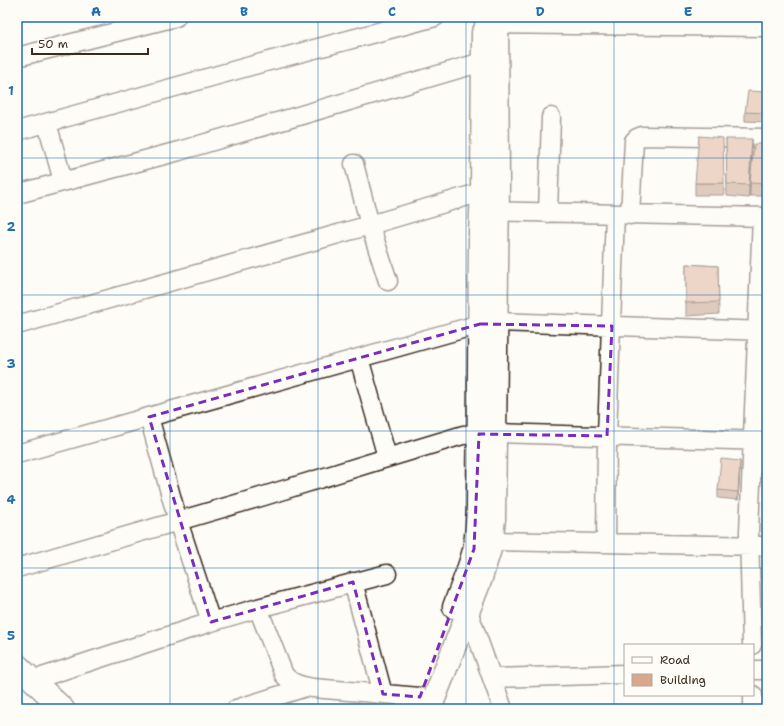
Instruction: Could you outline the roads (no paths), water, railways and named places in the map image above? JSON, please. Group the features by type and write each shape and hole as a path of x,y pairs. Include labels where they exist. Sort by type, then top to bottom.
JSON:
{"main road":[{"path":"490,20 482,62 490,201"},
{"path":"422,705 468,611 480,581 490,549 494,520 487,433 490,201 490,20"},
{"path":"422,705 474,549 487,433"},
{"path":"17,664 33,680 54,706"}],"street":[{"path":"17,57 156,19 176,17"},
{"path":"17,131 254,65 435,17"},
{"path":"490,20 767,26"},
{"path":"17,194 179,150 482,62"},
{"path":"548,213 551,117"},
{"path":"47,123 63,181"},
{"path":"606,543 607,436 612,326 623,214 634,141 642,136 767,138"},
{"path":"354,164 370,225 388,281"},
{"path":"17,325 370,225 490,201 548,213 765,217 760,441 748,532 752,644"},
{"path":"17,454 488,323 762,331"},
{"path":"359,358 387,458"},
{"path":"149,417 178,521 211,622"},
{"path":"17,568 264,496 463,435 487,433 760,441"},
{"path":"491,541 767,546"},
{"path":"33,680 211,622 387,574"},
{"path":"354,582 383,694"},
{"path":"258,608 284,675 289,680 306,687 383,694 422,705"},
{"path":"468,611 503,709"},
{"path":"754,670 767,670"},
{"path":"492,678 624,674"},
{"path":"236,709 306,687"},
{"path":"753,696 753,709"}]}
